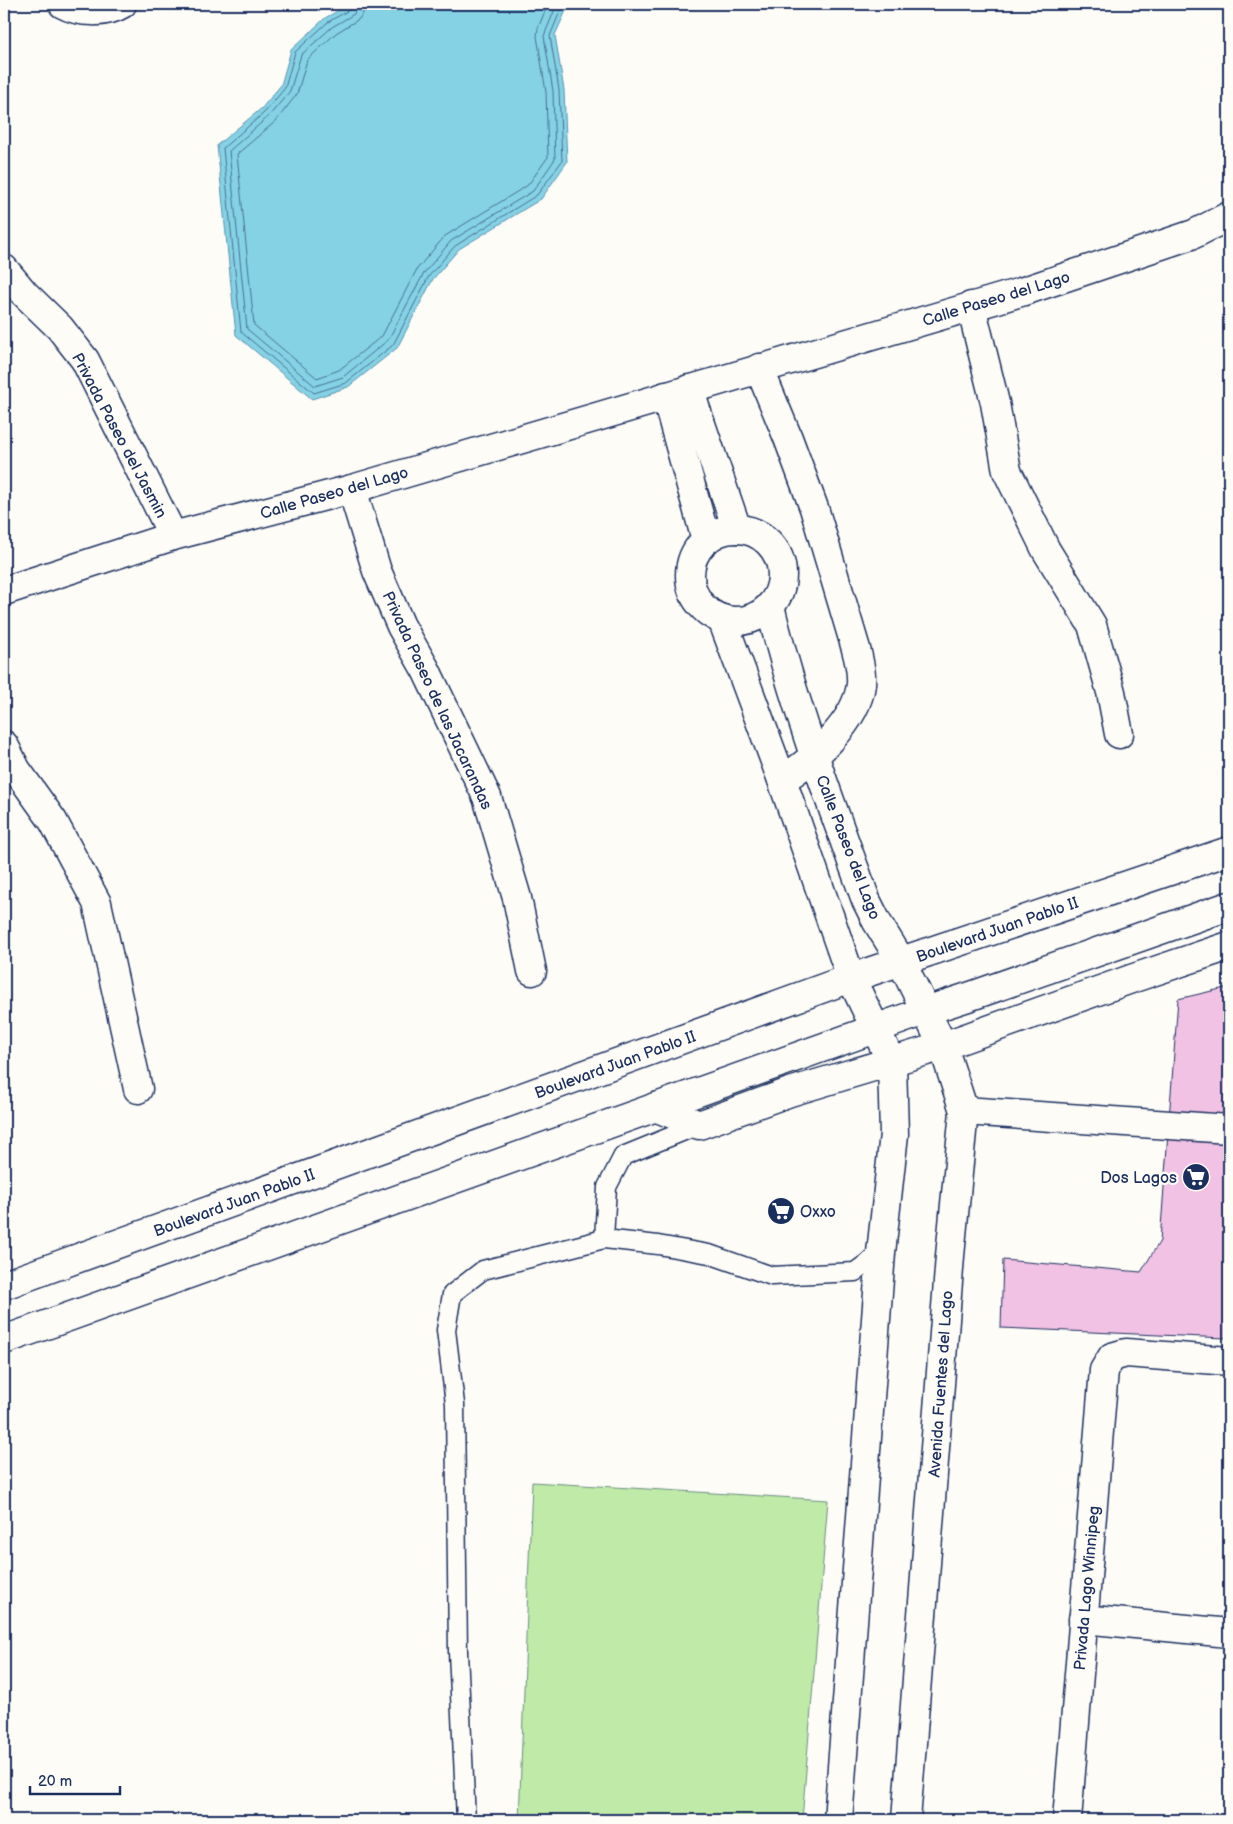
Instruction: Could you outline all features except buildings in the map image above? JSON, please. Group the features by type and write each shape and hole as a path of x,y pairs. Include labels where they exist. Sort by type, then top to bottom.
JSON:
{"street":[{"path":"63,4 72,9 96,11 122,4"},
{"name":"Calle Paseo del Lago","path":"4,591 173,536 352,488 1021,292 1194,234 1229,216"},
{"name":"Privada Paseo del Jasmin","path":"4,269 24,293 60,328 85,360 173,536"},
{"path":"971,306 995,403 1007,471 1046,550 1092,625 1111,692 1119,734"},
{"name":"Calle Paseo del Lago","path":"759,368 814,508 851,632 860,669 861,682 855,704 842,727 800,769 782,780"},
{"path":"678,392 737,529"},
{"path":"678,392 706,540"},
{"name":"Privada Paseo de las Jacarandas","path":"352,488 377,571 401,626 426,670 487,797 517,898 532,971"},
{"path":"737,529 762,537 778,557 781,570 781,583 777,595 770,606 756,616 739,621 722,619 708,611 697,600 691,584 690,568 696,552 706,540 721,532 737,529"},
{"name":"Calle Paseo del Lago","path":"770,606 778,639 814,756 866,900 901,961"},
{"path":"722,619 782,780 851,978 892,1063 894,1134 881,1254 838,1820"},
{"path":"4,745 16,769 53,821 97,903 138,1089"},
{"name":"Boulevard Juan Pablo II","path":"4,1285 851,978 1229,851"},
{"path":"4,1340 925,1011 1229,906"},
{"path":"655,1107 699,1125 790,1092 892,1063 943,1046 1229,946"},
{"name":"Avenida Fuentes del Lago","path":"901,961 943,1046 964,1111 950,1256 906,1820"},
{"path":"964,1111 1229,1128"},
{"name":"Privada Lago Winnipeg","path":"1067,1820 1104,1370 1112,1357 1126,1353 1229,1361"},
{"path":"1083,1620 1229,1633"}],"lane":[{"path":"604,1239 607,1187 623,1156 699,1125"},
{"path":"466,1820 458,1652 455,1404 446,1330 452,1294 483,1270 604,1239 658,1245 709,1254 772,1276 855,1272 881,1254"}],"green space":[{"path":"532,1482 828,1500 802,1820 519,1820"}],"water":[{"path":"350,4 569,4 555,35 564,90 567,162 541,199 459,249 433,279 397,348 348,387 312,399 236,335 217,145 262,108 281,85 291,50 325,18"}],"place":[{"name":"Dos Lagos","path":"1196,1177"},
{"name":"Oxxo","path":"781,1211"}]}
